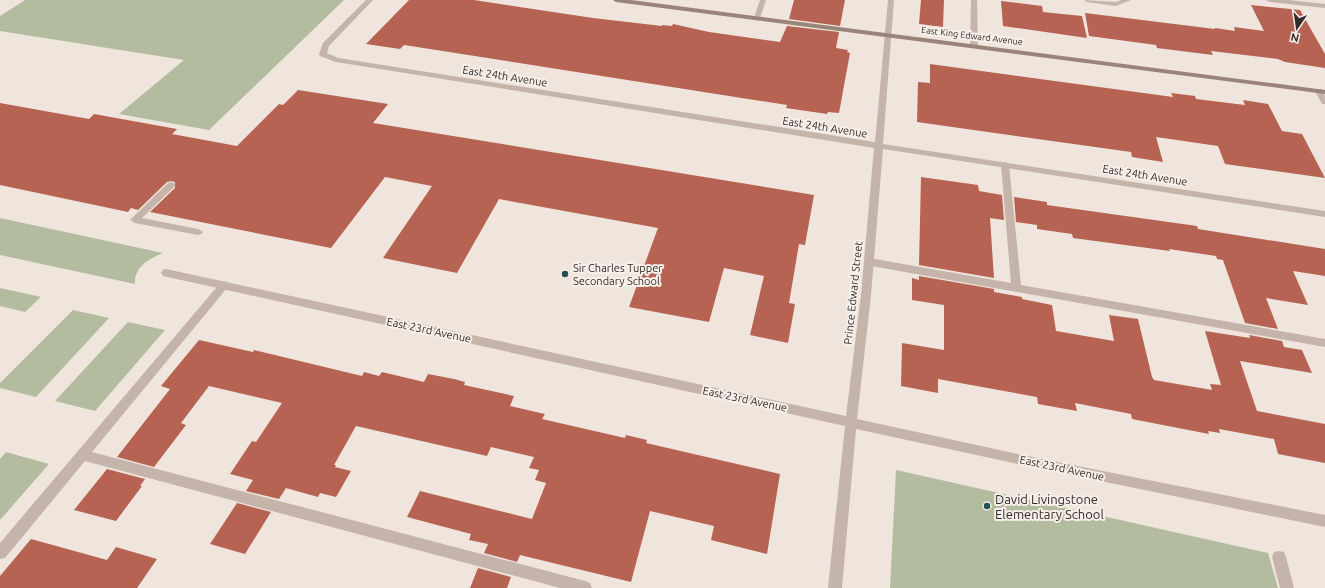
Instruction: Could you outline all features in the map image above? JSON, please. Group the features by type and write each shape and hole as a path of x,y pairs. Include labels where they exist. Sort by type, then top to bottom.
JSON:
{"main road":[{"name":"East King Edward Avenue","path":"616,0 1322,92"}],"street":[{"name":"East 24th Avenue","path":"370,0 326,45 323,54 336,60 879,147 1325,214"},
{"path":"757,18 763,0"},
{"name":"Prince Edward Street","path":"835,588 869,262 891,0"},
{"path":"974,0 974,46"},
{"path":"1087,0 1116,4 1128,0"},
{"path":"1269,0 1325,6"},
{"path":"1322,92 1325,102"},
{"path":"1005,165 1016,287"},
{"path":"171,185 135,220 198,232"},
{"path":"869,262 1325,343"},
{"name":"East 23rd Avenue","path":"166,273 1044,464 1325,521"},
{"path":"0,553 84,455 224,285"},
{"path":"84,455 585,588"},
{"path":"1279,557 1287,588"}],"green space":[{"path":"25,0 344,0 209,130 119,114 184,60 0,31 0,16"},
{"path":"0,218 163,253 143,264 135,278 135,284 0,255"},
{"path":"0,288 41,297 25,312 0,306"},
{"path":"73,310 109,318 36,397 0,388 0,383"},
{"path":"128,322 165,330 95,411 55,401"},
{"path":"6,452 49,464 0,520 0,459"},
{"name":"David Livingstone Elementary School","path":"896,470 1268,553 1278,588 890,588"}],"building":[{"path":"409,0 474,0 593,18 662,26 672,26 673,24 709,32 780,42 787,26 839,32 836,48 848,50 847,52 850,53 839,113 828,112 827,114 786,108 787,105 404,45 400,49 366,44"},
{"path":"794,0 845,0 840,26 789,19"},
{"path":"921,0 944,0 943,27 919,24"},
{"path":"1001,1 1042,6 1043,12 1082,16 1087,38 1003,26"},
{"path":"1251,5 1300,10 1325,54 1325,68 1285,62 1278,59 1211,51 1213,55 1157,48 1156,45 1089,36 1085,13 1215,29 1235,31 1234,27 1264,31"},
{"path":"930,64 1173,97 1171,93 1195,96 1196,99 1245,105 1243,100 1268,104 1282,131 1302,134 1325,178 1225,164 1218,146 1156,137 1163,162 1132,157 1131,152 917,122 918,82 930,83"},
{"path":"298,90 388,104 373,123 814,195 805,245 799,244 789,303 795,304 788,343 750,335 764,276 724,268 709,322 629,307 658,228 499,199 457,273 383,258 432,186 385,177 331,248 150,212 175,188 175,182 171,181 167,182 138,210 131,208 128,212 0,185 0,103 89,119 94,114 177,129 172,134 237,146 279,104 283,105"},
{"path":"921,177 978,185 979,191 1002,195 1004,220 990,218 994,278 919,265"},
{"path":"1014,197 1047,202 1047,205 1197,226 1198,229 1325,249 1325,276 1293,271 1308,305 1266,298 1278,329 1245,323 1223,260 1217,259 1216,256 1073,238 1072,234 1037,229 1037,225 1016,222"},
{"path":"919,276 994,289 994,292 1022,297 1022,299 1052,305 1056,331 1114,341 1109,315 1138,319 1154,380 1212,390 1210,384 1221,385 1205,331 1250,338 1249,335 1282,341 1284,347 1302,350 1312,373 1240,361 1257,411 1325,424 1325,463 1278,454 1274,439 1219,429 1220,433 1208,431 1209,434 1132,419 1131,414 1075,403 1077,411 1038,404 1037,397 938,379 938,393 901,386 902,343 944,350 944,305 912,300 912,278 919,280"},
{"path":"199,340 253,352 254,350 362,376 364,372 379,376 382,372 424,382 428,374 454,379 465,382 464,385 514,396 510,406 545,414 542,419 625,438 626,435 647,440 646,443 780,474 767,554 711,540 714,526 650,511 631,582 520,555 517,562 484,553 488,544 469,540 471,534 407,517 420,491 532,519 546,483 535,480 539,470 529,468 534,457 491,447 487,456 356,426 334,465 336,465 335,467 351,471 336,497 320,493 318,497 286,488 279,499 246,491 253,480 230,474 252,441 256,442 282,403 209,386 181,423 186,425 154,467 117,457 170,389 161,386"},
{"path":"107,469 145,479 140,486 142,486 116,521 74,510"},
{"path":"237,503 271,512 245,554 210,544"},
{"path":"31,539 107,560 116,547 157,559 137,588 0,588 0,576"},
{"path":"478,568 511,577 507,588 470,588"}],"place":[{"name":"Sir Charles Tupper Secondary School","path":"565,274"},
{"name":"David Livingstone Elementary School","path":"987,506"}]}
